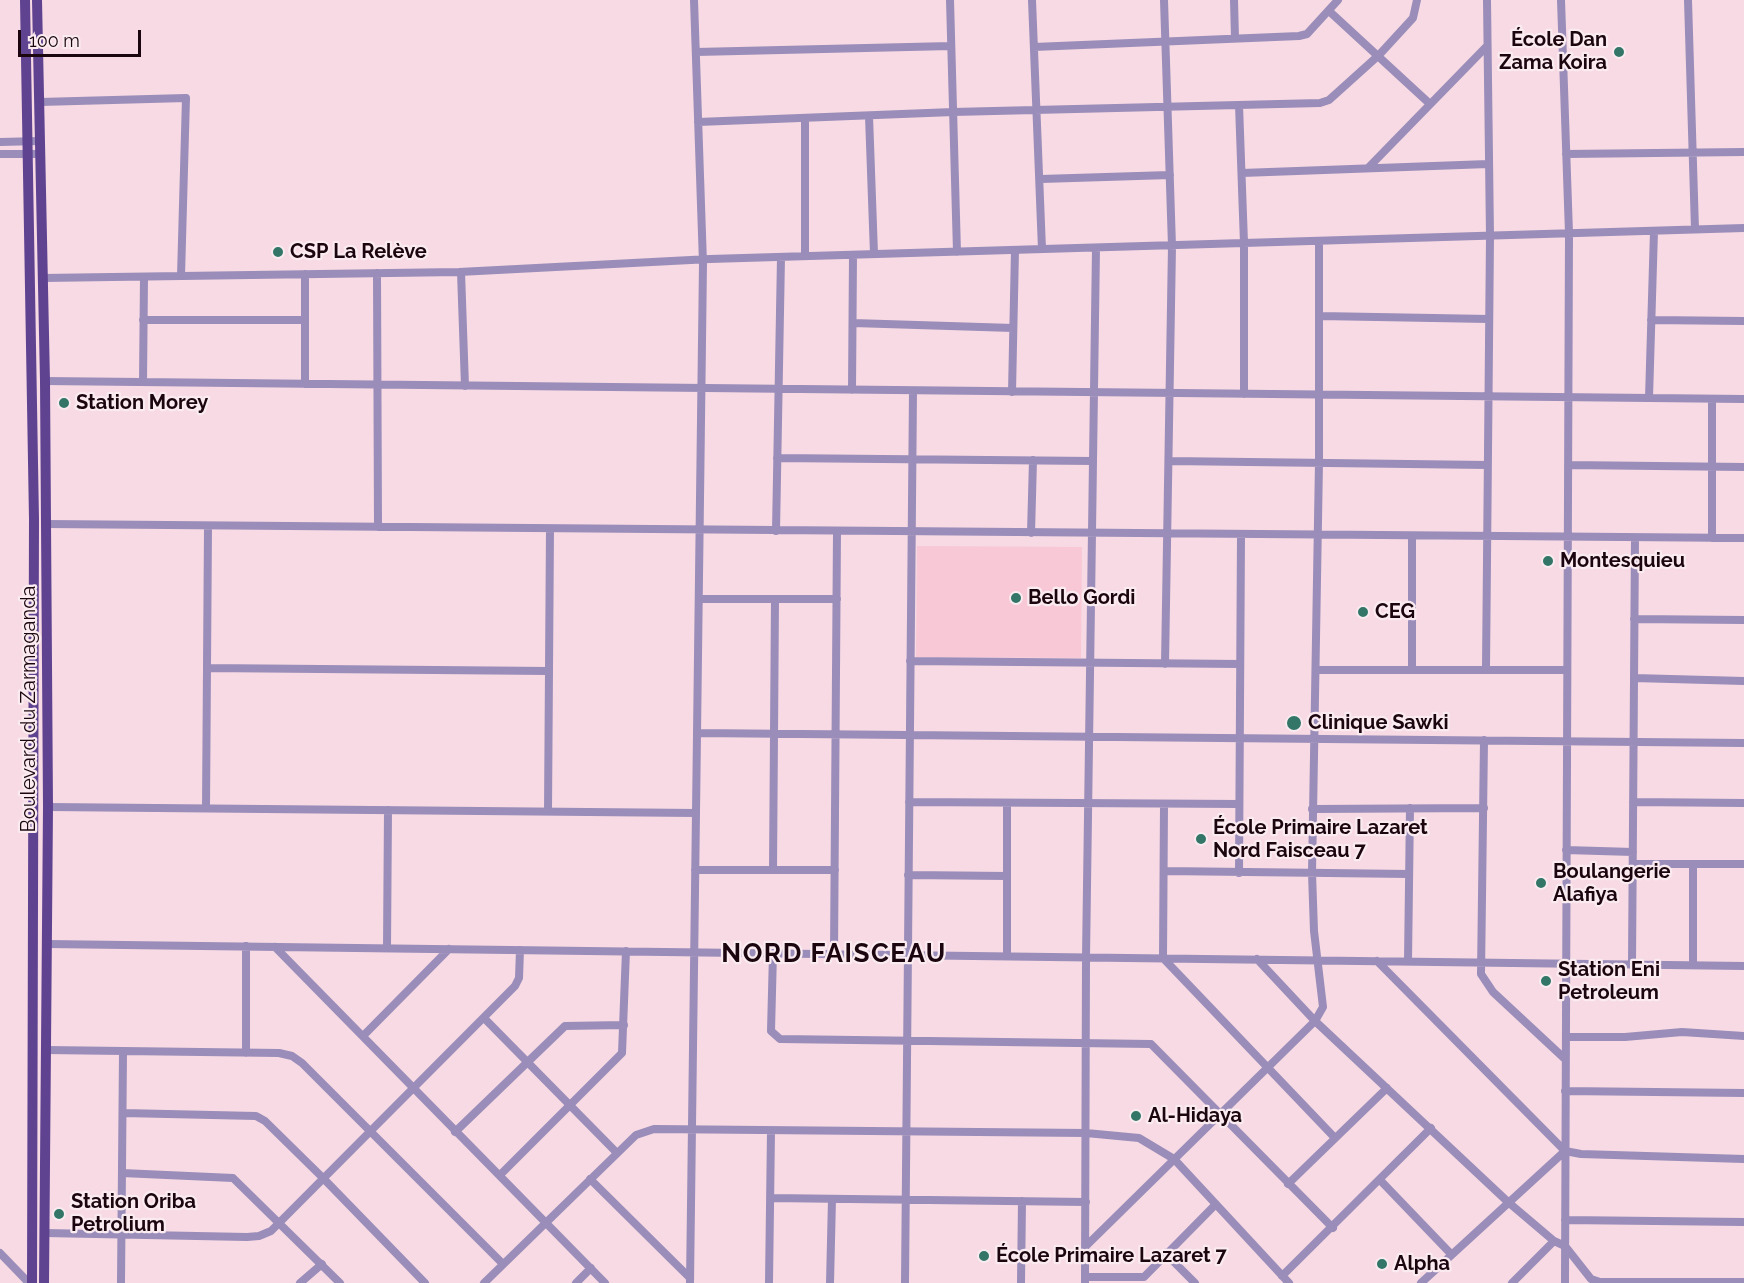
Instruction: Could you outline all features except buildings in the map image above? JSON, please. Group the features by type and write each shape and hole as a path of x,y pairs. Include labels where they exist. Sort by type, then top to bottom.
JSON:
{"main road":[{"path":"25,0 29,142 35,154"},
{"name":"Boulevard du Zarmaganda","path":"31,1283 35,154 40,138 37,0"},
{"name":"Boulevard du Zarmaganda","path":"35,154 43,278 45,381 48,807 44,1283"}],"street":[{"path":"690,1281 703,260 694,0"},
{"path":"950,0 957,252"},
{"path":"1032,0 1041,179 1042,249"},
{"path":"1164,0 1172,246 1165,663"},
{"path":"1234,0 1235,38"},
{"path":"1034,46 1304,35 1338,0"},
{"path":"698,122 953,112 1325,102 1379,55 1413,18 1417,0"},
{"path":"1486,668 1490,236 1487,0"},
{"path":"1561,0 1569,233 1565,1283"},
{"path":"1688,0 1695,229"},
{"path":"1329,11 1430,104"},
{"path":"696,52 951,46"},
{"path":"1368,168 1486,46"},
{"path":"40,102 186,98 181,276"},
{"path":"1239,105 1244,243 1244,394"},
{"path":"869,116 874,254"},
{"path":"804,119 806,256"},
{"path":"0,142 29,142 40,138"},
{"path":"1566,154 1744,152"},
{"path":"0,154 35,154"},
{"path":"1242,173 1488,164"},
{"path":"1041,179 1170,175"},
{"path":"43,278 461,272 806,256 1744,228"},
{"path":"1649,398 1654,231"},
{"path":"1086,1246 1314,1022 1323,1007 1312,873 1319,462 1319,241"},
{"path":"1096,248 1086,957 1085,1280 1144,1280 1165,1253 1216,1204"},
{"path":"1012,392 1015,250"},
{"path":"852,390 853,255"},
{"path":"776,531 781,257"},
{"path":"461,272 465,386"},
{"path":"377,273 378,527"},
{"path":"305,274 305,384"},
{"path":"143,382 144,277"},
{"path":"1320,316 1489,320"},
{"path":"143,320 305,320"},
{"path":"1651,320 1744,321"},
{"path":"853,323 1013,328"},
{"path":"45,381 1744,399"},
{"path":"905,1283 913,391"},
{"path":"1712,399 1712,538"},
{"path":"777,458 1093,461"},
{"path":"1031,533 1033,460"},
{"path":"1170,461 1487,465"},
{"path":"1568,465 1744,467"},
{"path":"46,524 1744,538"},
{"path":"206,808 208,526"},
{"path":"548,812 550,529"},
{"path":"834,954 837,531"},
{"path":"1239,873 1241,535"},
{"path":"1412,537 1412,668"},
{"path":"1632,964 1635,538"},
{"path":"699,599 837,599"},
{"path":"773,870 775,599"},
{"path":"1634,619 1744,620"},
{"path":"910,661 1240,664"},
{"path":"207,668 549,671"},
{"path":"1316,670 1412,668 1567,670"},
{"path":"1634,678 1744,681"},
{"path":"697,733 1744,743"},
{"path":"1485,740 1481,962 1485,984 1565,1059"},
{"path":"909,802 1239,804"},
{"path":"1633,802 1744,803"},
{"path":"1007,803 1007,956"},
{"path":"1164,805 1163,958 1335,1138"},
{"path":"48,807 696,813"},
{"path":"1408,961 1410,808"},
{"path":"1312,809 1484,808"},
{"path":"387,948 388,810"},
{"path":"1566,850 1633,852"},
{"path":"1633,864 1744,864"},
{"path":"1693,864 1693,965"},
{"path":"695,870 835,870"},
{"path":"1165,871 1409,874"},
{"path":"908,875 1007,876"},
{"path":"47,944 1744,966"},
{"path":"246,946 246,1053"},
{"path":"275,947 605,1283"},
{"path":"363,1036 449,949"},
{"path":"45,1233 121,1237 260,1236 271,1231 322,1177 515,986 519,978 520,950"},
{"path":"500,1175 618,1059 624,1046 626,951"},
{"path":"773,953 771,1031 780,1039 1151,1044 1333,1228"},
{"path":"1257,959 1314,1022 1431,1128 1508,1202 1554,1241 1565,1246 1587,1275 1600,1282 1744,1282"},
{"path":"1377,961 1565,1151 1581,1154 1744,1159"},
{"path":"484,1018 617,1153"},
{"path":"455,1132 565,1026 624,1025"},
{"path":"1566,1037 1624,1037 1682,1032 1744,1036"},
{"path":"46,1050 246,1053 292,1056 302,1063 370,1130 503,1264"},
{"path":"121,1283 123,1052"},
{"path":"1288,1184 1387,1088"},
{"path":"1565,1091 1744,1093"},
{"path":"123,1113 256,1116 266,1121 425,1283"},
{"path":"1282,1276 1333,1228 1431,1128"},
{"path":"484,1283 617,1153 644,1131 692,1129 1086,1133 1139,1138 1174,1159 1289,1283"},
{"path":"769,1283 771,1131"},
{"path":"1421,1283 1565,1151"},
{"path":"122,1173 233,1178 280,1221 340,1283"},
{"path":"590,1179 690,1281"},
{"path":"1380,1180 1451,1254"},
{"path":"771,1198 1086,1202"},
{"path":"830,1283 832,1199"},
{"path":"1021,1283 1022,1201"},
{"path":"1565,1220 1744,1222"},
{"path":"1512,1283 1554,1241"},
{"path":"0,1253 31,1283"},
{"path":"1165,1253 1196,1283"},
{"path":"300,1283 322,1264"},
{"path":"576,1283 591,1268"}],"shaded area":[{"path":"917,546 1082,547 1081,658 916,657"}],"place":[{"name":"École Dan Zama Koira","path":"1619,52"},
{"name":"CSP La Relève","path":"278,252"},
{"name":"Station Morey","path":"64,403"},
{"name":"Montesquieu","path":"1548,561"},
{"name":"Bello Gordi","path":"1016,598"},
{"name":"CEG","path":"1363,612"},
{"name":"Clinique Sawki","path":"1294,723"},
{"name":"École Primaire Lazaret Nord Faisceau 7","path":"1201,839"},
{"name":"Boulangerie Alafiya","path":"1541,883"},
{"name":"Station Eni Petroleum","path":"1546,981"},
{"name":"Al-Hidaya","path":"1136,1116"},
{"name":"Station Oriba Petrolium","path":"59,1214"},
{"name":"École Primaire Lazaret 7","path":"984,1256"},
{"name":"Alpha","path":"1382,1264"}],"district":[{"name":"NORD FAISCEAU","path":"834,954"}]}
